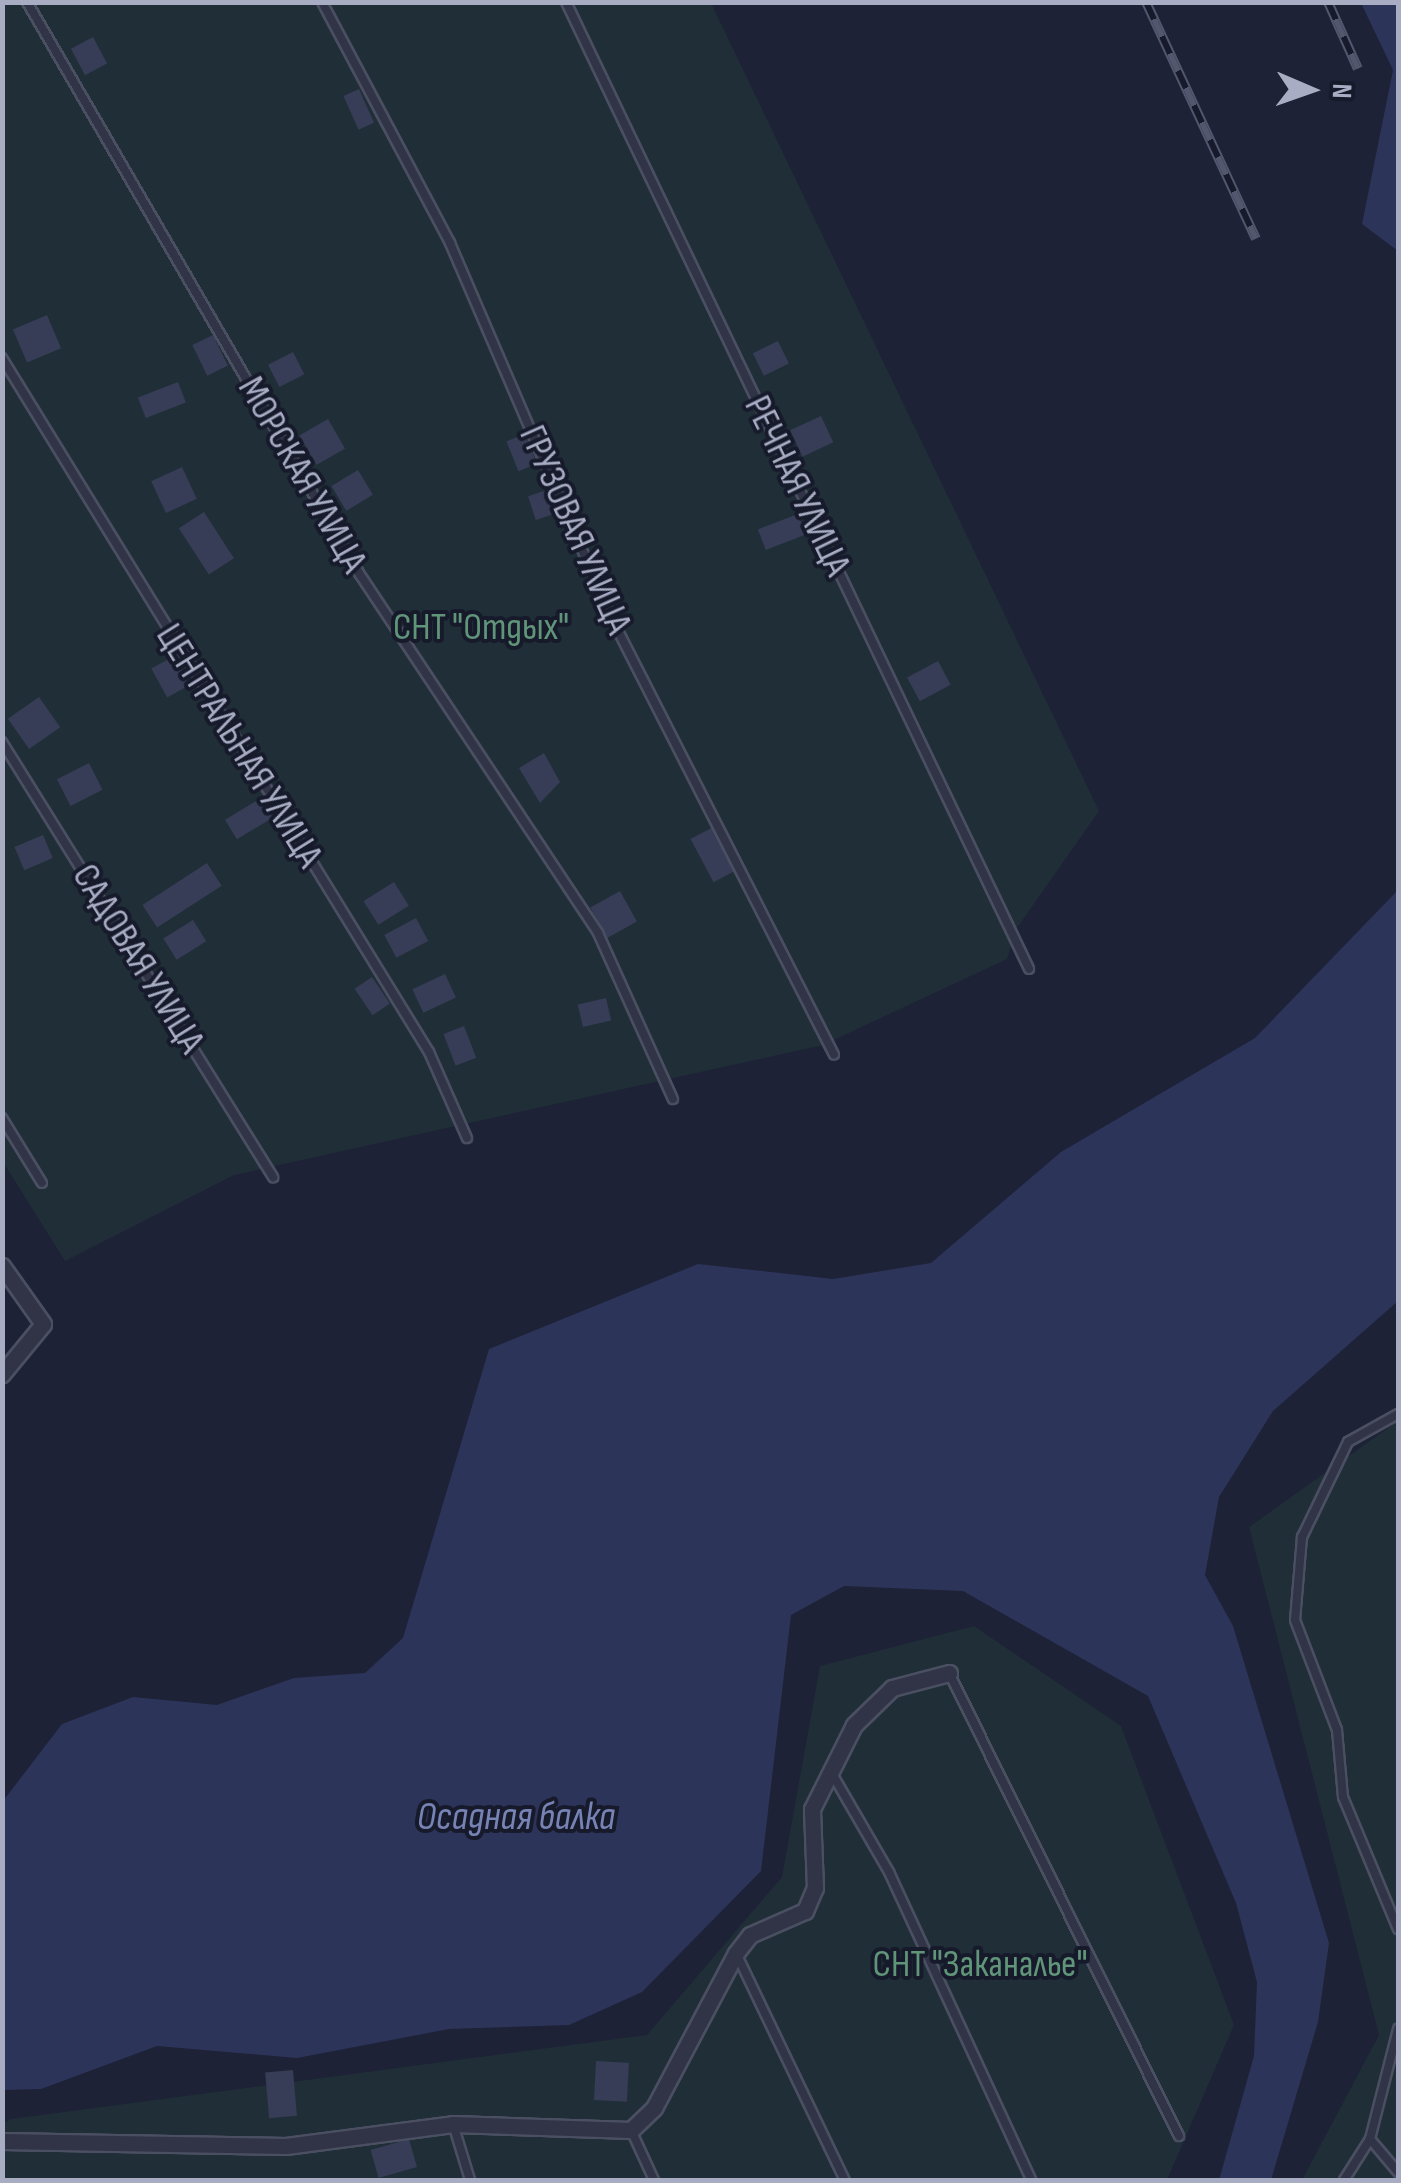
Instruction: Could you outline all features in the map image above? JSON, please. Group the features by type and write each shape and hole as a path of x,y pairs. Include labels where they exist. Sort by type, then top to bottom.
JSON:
{"street":[{"path":"2,1266 44,1324 2,1374"},
{"path":"2,2141 286,2146 452,2124 631,2130 654,2108 736,1952 750,1936 805,1911 815,1888 812,1809 828,1768 873,1700 949,1674"}],"lane":[{"name":"МОРСКАЯ УЛИЦА","path":"26,2 359,572 598,933 673,1099"},
{"name":"ГРУЗОВАЯ УЛИЦА","path":"322,2 450,243 612,617 834,1054"},
{"name":"РЕЧНАЯ УЛИЦА","path":"566,2 1028,969"},
{"name":"ЦЕНТРАЛЬНАЯ УЛИЦА","path":"2,358 429,1052 467,1138"},
{"name":"САДОВАЯ УЛИЦА","path":"2,742 273,1177"},
{"path":"2,1118 42,1183"},
{"path":"1398,1414 1348,1442 1302,1537 1295,1620 1337,1730 1343,1796 1398,1929"},
{"path":"949,1674 1179,2136"},
{"path":"828,1768 889,1872 1031,2180"},
{"path":"736,1952 845,2180"},
{"path":"1344,2180 1370,2139 1398,2029"},
{"path":"452,2124 470,2180"},
{"path":"631,2130 654,2180"},
{"path":"1370,2139 1398,2172"}],"green space":[{"name":"СНТ \"Отдых\"","path":"3,3 711,3 1099,811 1017,928 1007,959 823,1045 234,1175 65,1261 3,1162"},
{"path":"1398,1421 1398,2180 1302,2180 1379,2035 1249,1527"},
{"name":"СНТ \"Заканалье\"","path":"974,1626 1121,1726 1234,2025 1167,2180 3,2180 3,2124 11,2119 647,2035 782,1877 820,1666"}],"water":[{"path":"1361,3 1398,3 1398,251 1362,224 1393,70"},
{"name":"Осадная балка","path":"1398,890 1398,1301 1273,1411 1219,1497 1205,1575 1233,1626 1329,1943 1318,2022 1271,2180 1219,2180 1254,2056 1257,1982 1236,1903 1148,1696 963,1591 844,1586 791,1615 761,1871 642,1992 569,2025 449,2029 297,2058 157,2046 41,2089 3,2090 3,1801 62,1724 133,1697 217,1705 294,1678 365,1673 403,1638 489,1349 698,1264 833,1279 931,1263 1061,1152 1255,1038"}],"building":[{"path":"93,37 107,63 85,75 71,49"},
{"path":"359,89 374,123 359,130 343,96"},
{"path":"47,315 61,348 27,363 13,329"},
{"path":"213,335 228,366 207,376 192,345"},
{"path":"778,341 789,363 764,376 753,353"},
{"path":"293,352 304,374 279,387 268,365"},
{"path":"178,382 186,403 146,418 138,397"},
{"path":"821,416 833,442 802,457 790,430"},
{"path":"328,419 345,448 316,465 299,436"},
{"path":"525,434 537,464 518,471 506,441"},
{"path":"182,467 197,499 166,513 151,481"},
{"path":"358,470 373,495 346,511 331,486"},
{"path":"547,490 555,514 536,520 528,496"},
{"path":"204,512 234,558 209,574 179,528"},
{"path":"798,514 806,535 766,550 758,529"},
{"path":"174,656 190,685 167,697 151,669"},
{"path":"938,661 951,685 920,701 907,677"},
{"path":"39,697 60,727 29,749 8,719"},
{"path":"544,753 560,782 540,803 519,768"},
{"path":"89,763 103,790 71,806 57,779"},
{"path":"261,798 273,818 237,839 225,820"},
{"path":"717,825 740,868 714,882 691,839"},
{"path":"43,835 53,858 24,870 14,847"},
{"path":"207,863 222,886 157,928 142,905"},
{"path":"394,882 409,906 378,925 363,901"},
{"path":"620,891 637,922 607,938 590,907"},
{"path":"416,918 428,941 396,958 384,935"},
{"path":"193,920 206,941 177,960 163,939"},
{"path":"445,974 456,998 423,1013 412,989"},
{"path":"372,977 390,1004 372,1015 355,989"},
{"path":"606,998 611,1020 583,1027 578,1005"},
{"path":"464,1026 476,1058 456,1066 443,1034"},
{"path":"596,2061 629,2063 627,2102 594,2100"},
{"path":"293,2070 297,2116 269,2118 265,2072"},
{"path":"409,2139 417,2167 379,2178 371,2150"}],"railway":[{"path":"1146,2 1256,239"},
{"path":"1328,2 1358,69"}]}
